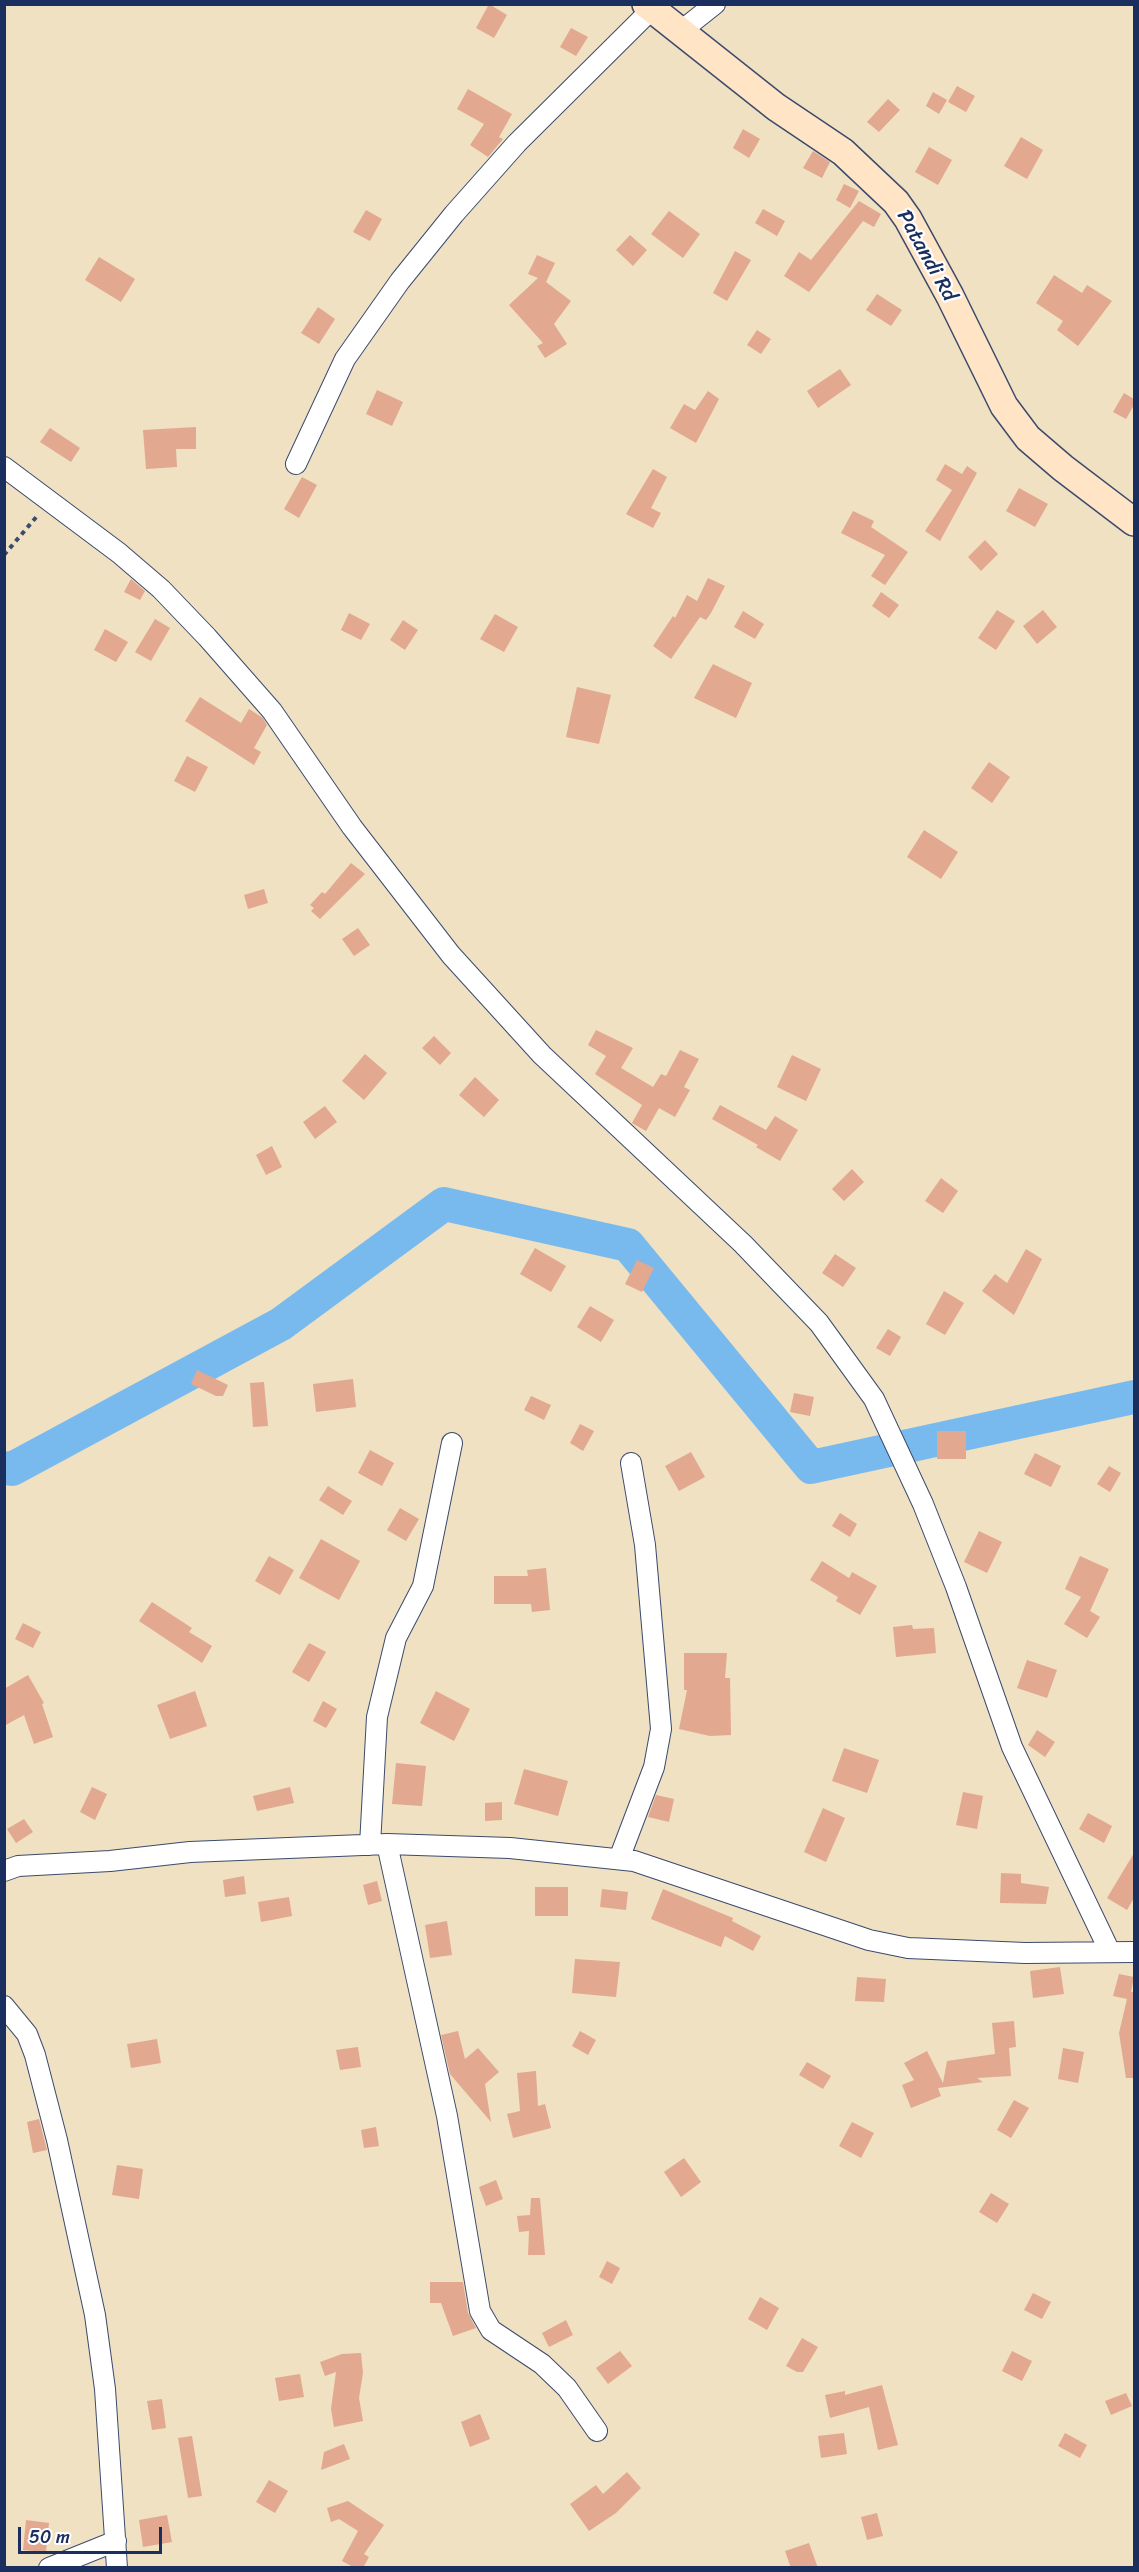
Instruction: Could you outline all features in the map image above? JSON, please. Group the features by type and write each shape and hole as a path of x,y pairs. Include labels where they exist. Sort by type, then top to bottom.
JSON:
{"street":[{"path":"681,31 715,4"},
{"path":"296,464 345,359 400,281 454,214 517,143 649,7"},
{"name":"Patandi Rd","path":"649,7 776,107 843,152 896,202 908,219 950,297 1004,406 1028,438 1134,522"},
{"path":"4,467 119,553 161,589 207,637 272,711 351,827 451,955 542,1055 743,1244 826,1333 874,1399 918,1494 956,1587 1012,1747 1110,1952"},
{"path":"452,1443 423,1586 418,1601 396,1638 377,1717 379,1845 447,2116 480,2311 491,2330 542,2364 567,2388 597,2431"},
{"path":"619,1859 654,1767 661,1729 645,1545 631,1463"},
{"path":"4,1871 18,1866 110,1861 190,1852 379,1845 510,1848 634,1861 869,1940 908,1948 1025,1953 1134,1952"},
{"path":"4,2006 27,2034 36,2055 95,2315 105,2389 117,2568"},
{"path":"49,2568 116,2541"}],"path":[{"path":"4,555 51,502"}],"building":[{"path":"489,4 507,15 494,38 476,28"},
{"path":"571,28 588,37 576,56 560,47"},
{"path":"957,86 975,96 966,112 948,102"},
{"path":"468,89 512,114 499,137 503,139 488,157 470,145 484,124 457,109"},
{"path":"933,92 947,100 939,114 926,106"},
{"path":"888,99 900,110 879,132 867,122"},
{"path":"743,129 760,139 749,158 733,148"},
{"path":"1021,137 1043,150 1027,179 1004,166"},
{"path":"929,147 952,160 938,185 915,172"},
{"path":"813,151 830,162 822,178 803,168"},
{"path":"844,184 859,191 850,208 836,200"},
{"path":"859,201 881,214 874,227 863,221 809,292 784,276 799,252 811,260"},
{"path":"763,209 785,221 777,236 755,223"},
{"path":"366,210 382,219 370,241 353,232"},
{"path":"669,211 700,234 683,258 651,234"},
{"path":"630,235 647,250 633,266 616,250"},
{"path":"735,251 751,260 727,301 713,293"},
{"path":"537,255 555,263 546,282 571,301 554,324 567,344 545,358 537,346 543,343 509,305 538,278 528,274"},
{"path":"99,257 135,279 121,302 85,280"},
{"path":"1054,275 1082,293 1087,285 1112,301 1078,346 1057,330 1063,321 1036,303"},
{"path":"877,294 902,310 891,326 866,310"},
{"path":"318,307 335,319 319,344 301,333"},
{"path":"757,330 771,339 761,354 747,345"},
{"path":"840,369 851,385 818,408 807,391"},
{"path":"377,390 403,402 392,426 366,414"},
{"path":"708,391 719,399 696,443 670,428 684,404 695,410"},
{"path":"1124,393 1134,399 1134,405 1126,419 1113,412"},
{"path":"196,427 196,449 176,449 177,467 146,469 143,430"},
{"path":"50,428 80,448 71,462 40,442"},
{"path":"945,464 962,474 967,466 977,473 940,541 925,531 952,490 936,480"},
{"path":"653,469 667,477 651,508 661,513 653,528 626,514"},
{"path":"302,477 317,485 299,518 284,509"},
{"path":"1019,488 1048,504 1035,527 1006,511"},
{"path":"853,511 874,521 871,527 908,552 885,585 871,576 885,555 841,533"},
{"path":"985,540 998,554 981,571 968,557"},
{"path":"708,578 725,586 706,620 700,617 671,659 653,646 673,616 675,618 687,595 697,601"},
{"path":"131,579 145,591 140,600 124,592"},
{"path":"881,592 899,605 889,618 872,606"},
{"path":"997,610 1015,621 996,650 978,638"},
{"path":"1043,610 1057,627 1037,644 1023,626"},
{"path":"743,611 764,624 755,639 734,627"},
{"path":"349,613 370,624 361,640 341,630"},
{"path":"495,614 518,627 504,652 480,639"},
{"path":"155,619 170,628 151,661 135,652"},
{"path":"403,620 418,630 405,650 390,640"},
{"path":"105,629 128,642 116,662 94,650"},
{"path":"713,664 752,683 736,718 694,698"},
{"path":"577,687 611,695 599,744 566,737"},
{"path":"200,697 241,723 249,709 263,718 267,725 254,748 261,752 254,765 185,721"},
{"path":"187,756 208,767 195,792 174,781"},
{"path":"989,762 1010,777 992,803 971,788"},
{"path":"924,830 958,852 941,879 907,857"},
{"path":"351,863 365,874 320,919 311,911 314,908 310,905 322,892 325,894"},
{"path":"264,889 268,903 248,909 244,895"},
{"path":"358,928 370,945 354,956 342,939"},
{"path":"596,1030 633,1048 621,1068 653,1087 661,1074 666,1076 680,1050 699,1059 684,1087 690,1090 675,1117 659,1108 646,1131 632,1123 642,1105 595,1074 606,1056 588,1045"},
{"path":"434,1036 451,1053 440,1065 422,1048"},
{"path":"365,1054 387,1073 364,1100 342,1081"},
{"path":"792,1055 821,1069 806,1101 777,1087"},
{"path":"475,1077 499,1100 484,1117 459,1095"},
{"path":"720,1105 766,1130 775,1116 798,1130 780,1161 756,1147 758,1145 712,1119"},
{"path":"325,1106 337,1122 315,1139 303,1122"},
{"path":"272,1146 282,1167 266,1175 256,1155"},
{"path":"852,1169 864,1182 844,1201 832,1189"},
{"path":"941,1178 958,1191 943,1213 925,1201"},
{"path":"535,1248 566,1266 551,1292 520,1274"},
{"path":"1026,1249 1042,1259 1014,1315 982,1291 995,1274 1007,1283"},
{"path":"835,1254 856,1268 843,1287 822,1273"},
{"path":"637,1260 654,1268 642,1292 625,1284"},
{"path":"944,1291 964,1303 945,1335 926,1324"},
{"path":"590,1306 614,1320 601,1342 577,1327"},
{"path":"888,1329 901,1337 890,1356 876,1348"},
{"path":"197,1370 228,1385 223,1396 216,1396 191,1384"},
{"path":"353,1379 356,1407 316,1412 313,1384"},
{"path":"264,1382 268,1426 253,1427 250,1383"},
{"path":"794,1393 814,1397 810,1416 790,1412"},
{"path":"531,1396 551,1405 544,1420 524,1410"},
{"path":"580,1424 594,1431 583,1451 570,1443"},
{"path":"937,1431 966,1431 966,1459 937,1459"},
{"path":"370,1450 394,1463 382,1486 358,1473"},
{"path":"691,1452 705,1477 679,1491 665,1466"},
{"path":"1035,1453 1061,1466 1051,1487 1024,1474"},
{"path":"1109,1466 1121,1473 1110,1492 1097,1484"},
{"path":"328,1486 352,1501 343,1515 319,1500"},
{"path":"400,1508 419,1519 406,1541 387,1530"},
{"path":"840,1513 857,1524 850,1537 832,1526"},
{"path":"979,1531 1002,1542 987,1573 964,1562"},
{"path":"321,1539 360,1561 339,1600 299,1578"},
{"path":"269,1556 294,1570 280,1595 255,1581"},
{"path":"1080,1556 1109,1569 1090,1611 1100,1617 1087,1638 1064,1624 1081,1597 1065,1589"},
{"path":"822,1561 849,1578 852,1572 877,1586 860,1615 836,1601 838,1597 810,1580"},
{"path":"546,1568 550,1610 532,1612 531,1604 494,1604 494,1576 528,1576 527,1570"},
{"path":"152,1602 192,1628 189,1632 212,1646 202,1663 139,1621"},
{"path":"23,1623 41,1632 33,1648 15,1639"},
{"path":"912,1625 913,1629 934,1628 936,1653 896,1657 893,1627"},
{"path":"309,1643 326,1652 309,1682 292,1672"},
{"path":"684,1653 727,1653 725,1678 730,1678 731,1735 710,1736 679,1729 687,1690 684,1690"},
{"path":"1027,1660 1057,1670 1047,1698 1017,1688"},
{"path":"28,1675 44,1703 42,1704 53,1737 34,1744 24,1715 4,1726 4,1689"},
{"path":"195,1691 207,1726 170,1739 157,1705"},
{"path":"436,1691 470,1709 454,1741 420,1723"},
{"path":"323,1701 337,1709 326,1728 313,1721"},
{"path":"1037,1730 1055,1742 1045,1757 1028,1745"},
{"path":"844,1748 879,1760 867,1793 832,1781"},
{"path":"396,1763 426,1766 422,1806 392,1804"},
{"path":"524,1769 568,1781 558,1816 514,1804"},
{"path":"92,1787 107,1794 95,1820 80,1812"},
{"path":"290,1787 294,1803 257,1811 253,1796"},
{"path":"963,1792 983,1796 977,1829 956,1825"},
{"path":"656,1795 674,1799 669,1822 648,1817"},
{"path":"502,1802 502,1820 485,1821 485,1803"},
{"path":"823,1808 845,1818 826,1862 804,1852"},
{"path":"1088,1813 1112,1826 1104,1843 1079,1829"},
{"path":"24,1819 33,1832 16,1843 7,1829"},
{"path":"1134,1853 1134,1898 1127,1910 1107,1898"},
{"path":"1001,1873 1021,1874 1021,1883 1049,1887 1046,1904 1000,1903"},
{"path":"244,1876 246,1894 225,1897 223,1880"},
{"path":"377,1881 382,1901 368,1905 363,1885"},
{"path":"535,1887 568,1887 568,1916 535,1916"},
{"path":"602,1889 628,1892 626,1910 600,1907"},
{"path":"663,1889 733,1918 732,1921 761,1936 753,1951 725,1936 721,1947 651,1919"},
{"path":"289,1897 292,1916 261,1922 258,1902"},
{"path":"447,1921 452,1955 430,1958 425,1925"},
{"path":"575,1959 620,1962 616,1997 572,1993"},
{"path":"1060,1967 1064,1994 1033,1998 1030,1971"},
{"path":"1119,1974 1134,1977 1131,1992 1134,1992 1134,2078 1126,2078 1119,2033 1127,1999 1113,1996"},
{"path":"857,1977 886,1979 884,2002 855,2001"},
{"path":"1014,2021 1016,2047 1009,2048 1011,2076 977,2078 983,2082 938,2088 941,2096 911,2108 902,2085 914,2080 904,2063 927,2051 943,2083 947,2061 995,2054 992,2023"},
{"path":"458,2031 465,2059 478,2048 499,2072 485,2084 491,2122 450,2074 441,2035"},
{"path":"580,2031 596,2040 588,2055 572,2046"},
{"path":"157,2039 161,2063 131,2068 127,2044"},
{"path":"358,2047 361,2067 340,2070 336,2050"},
{"path":"1063,2048 1084,2052 1078,2083 1058,2079"},
{"path":"807,2062 831,2076 823,2089 799,2075"},
{"path":"536,2071 538,2106 545,2104 551,2128 513,2138 507,2114 520,2111 517,2073"},
{"path":"1014,2100 1029,2108 1011,2138 997,2130"},
{"path":"39,2119 47,2150 33,2153 27,2122"},
{"path":"852,2122 874,2133 861,2158 839,2146"},
{"path":"376,2127 379,2146 364,2148 361,2130"},
{"path":"684,2158 701,2182 681,2197 664,2172"},
{"path":"117,2165 143,2169 139,2199 112,2195"},
{"path":"496,2180 503,2199 486,2206 479,2187"},
{"path":"991,2193 1009,2204 997,2223 979,2212"},
{"path":"531,2198 540,2198 545,2255 528,2255 529,2231 519,2232 517,2216 530,2215"},
{"path":"607,2261 620,2268 612,2284 599,2277"},
{"path":"430,2282 463,2282 468,2313 476,2328 453,2336 441,2303 430,2303"},
{"path":"1033,2293 1051,2302 1042,2319 1024,2310"},
{"path":"760,2297 779,2308 767,2330 748,2319"},
{"path":"566,2320 573,2335 549,2347 542,2333"},
{"path":"802,2338 818,2347 803,2372 797,2372 786,2366"},
{"path":"620,2351 632,2366 608,2384 596,2368"},
{"path":"1012,2351 1032,2361 1022,2381 1002,2371"},
{"path":"361,2353 363,2373 359,2398 363,2421 334,2427 331,2409 336,2372 325,2376 320,2362 342,2354"},
{"path":"300,2374 304,2397 279,2401 275,2378"},
{"path":"882,2385 898,2445 878,2450 869,2407 830,2418 825,2395 845,2391 845,2395"},
{"path":"1126,2393 1132,2406 1111,2415 1105,2401"},
{"path":"162,2399 166,2428 152,2430 147,2401"},
{"path":"480,2414 490,2439 470,2447 461,2422"},
{"path":"844,2433 847,2454 821,2458 818,2436"},
{"path":"1065,2433 1087,2445 1080,2458 1058,2446"},
{"path":"192,2436 202,2496 188,2498 178,2438"},
{"path":"344,2444 350,2459 321,2470 324,2452"},
{"path":"627,2472 641,2488 616,2513 589,2531 570,2504 596,2485 603,2494"},
{"path":"269,2480 288,2491 275,2513 256,2502"},
{"path":"348,2501 384,2525 364,2554 369,2557 363,2568 355,2568 342,2561 358,2531 339,2519 331,2522 327,2508"},
{"path":"877,2513 883,2536 867,2540 861,2517"},
{"path":"167,2515 172,2542 143,2547 139,2520"},
{"path":"26,2520 49,2523 46,2552 23,2550"},
{"path":"809,2543 818,2568 791,2568 785,2551"}],"waterway":[{"path":"4,1468 12,1469 281,1324 444,1204 628,1245 811,1467 1134,1397"}]}
